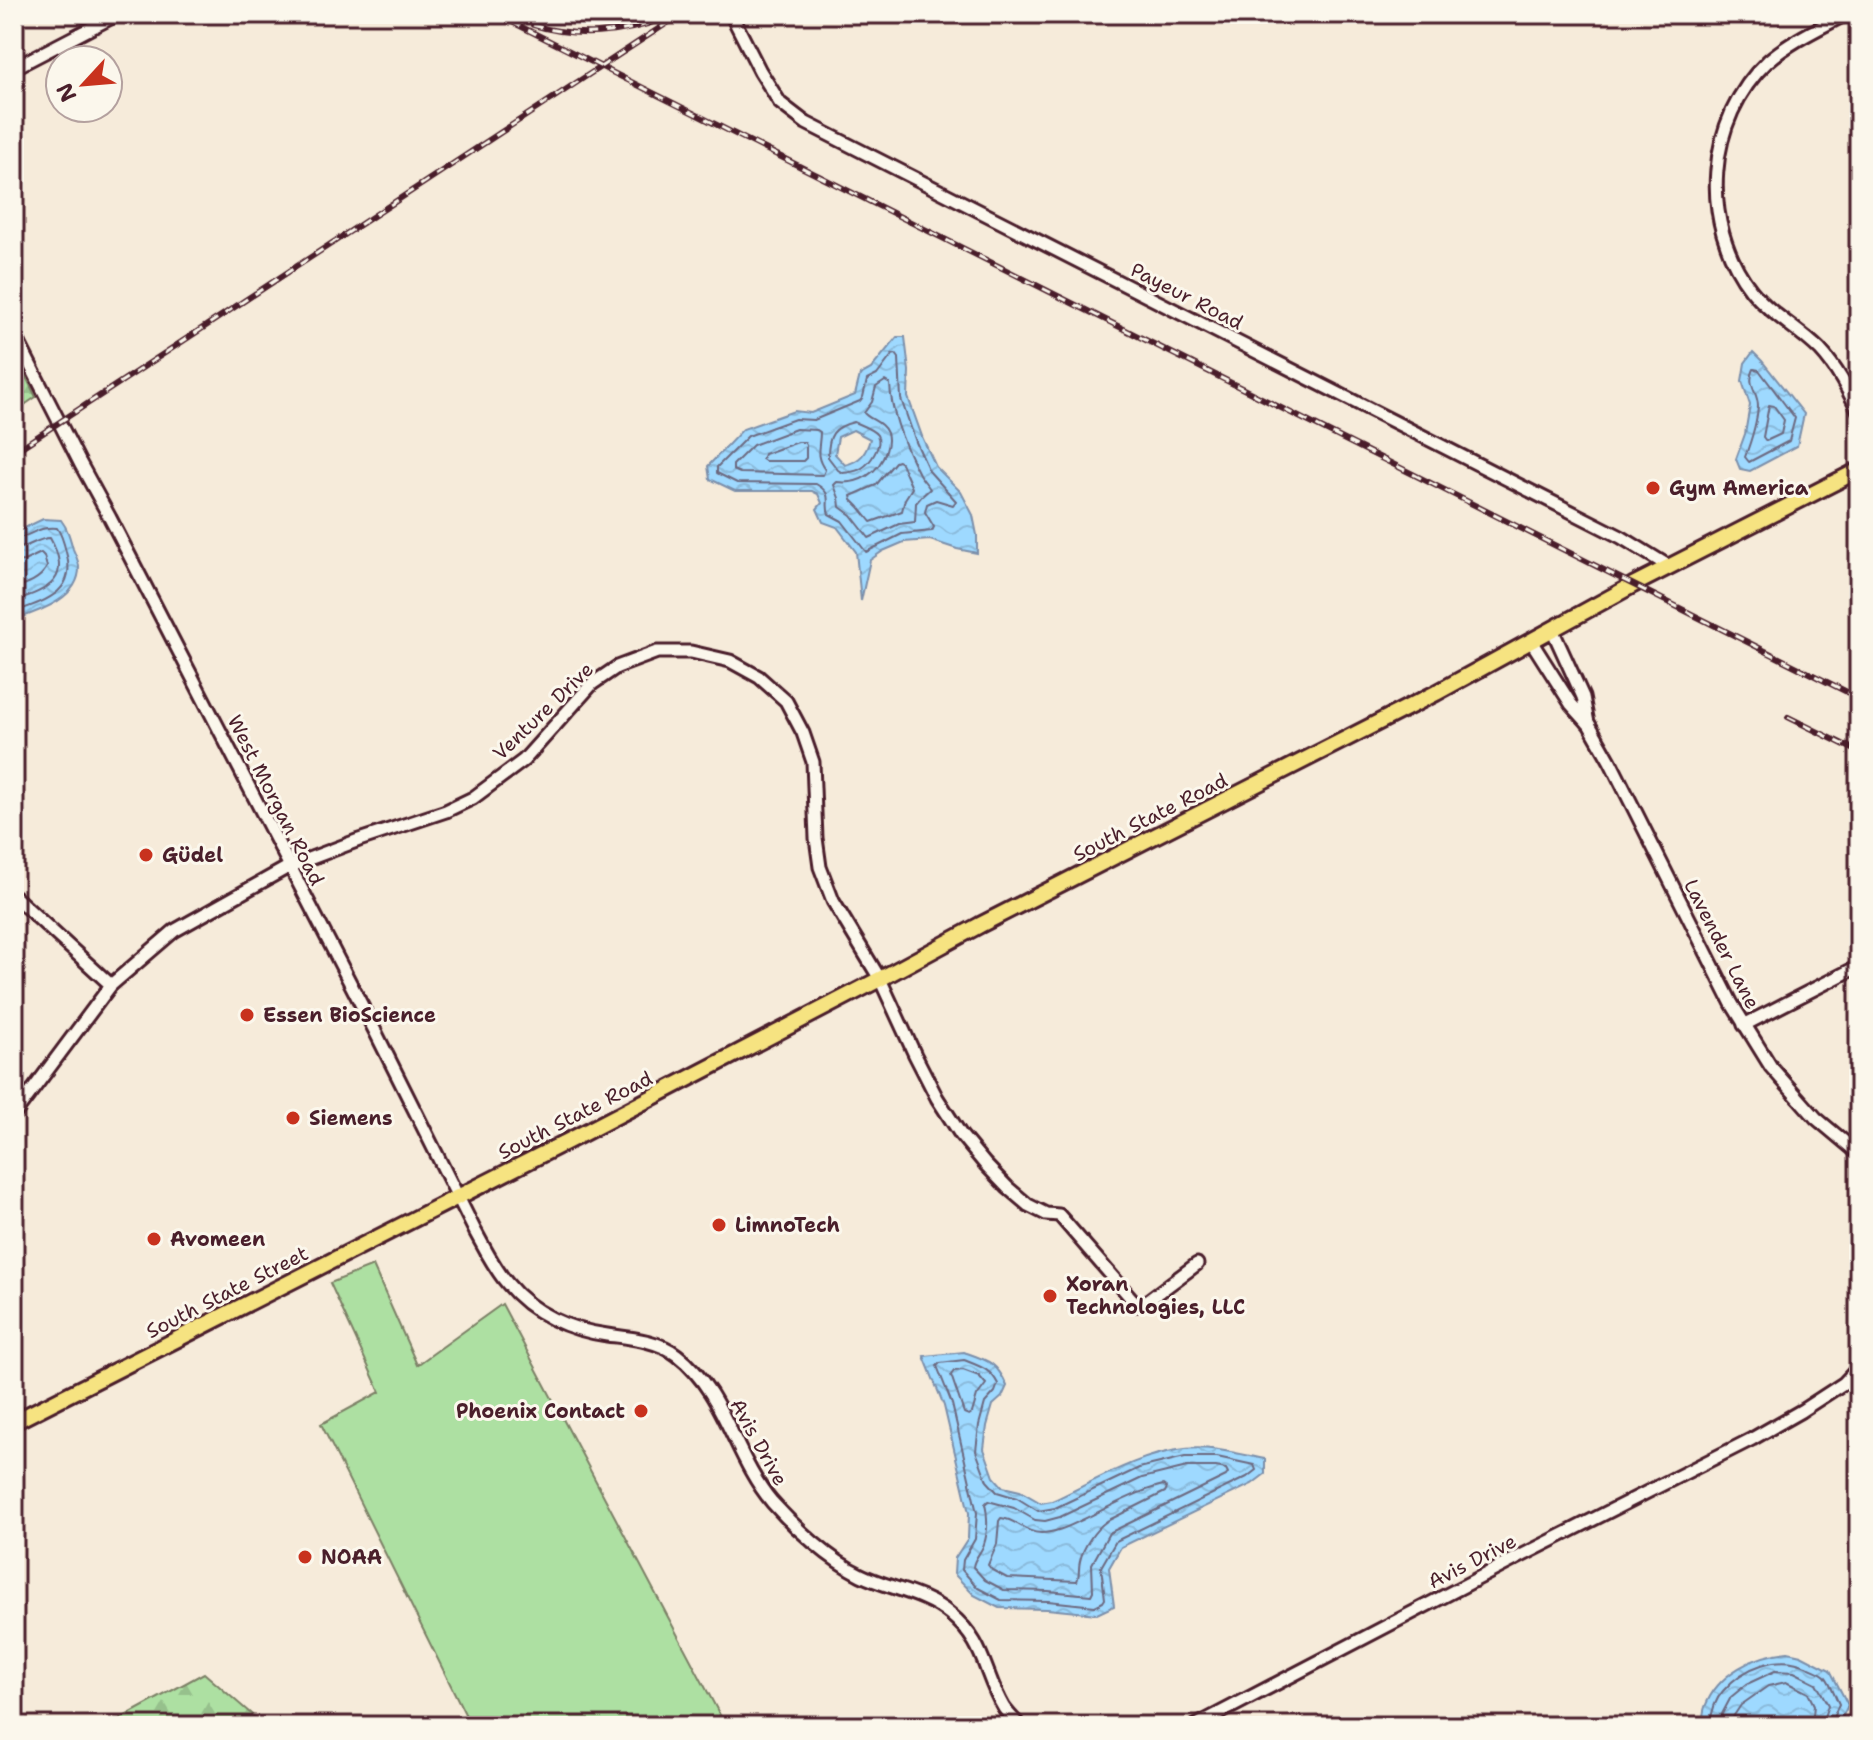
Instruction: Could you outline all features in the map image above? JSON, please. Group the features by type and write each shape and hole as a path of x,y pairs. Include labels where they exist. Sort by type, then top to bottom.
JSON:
{"main road":[{"name":"South State Road","path":"459,1197 980,925 1436,693 1552,629 1859,470"},
{"name":"South State Street","path":"14,1422 459,1197"}],"street":[{"path":"14,68 118,14"},
{"name":"Payeur Road","path":"731,14 780,103 806,123 1621,537 1670,567"},
{"path":"1846,14 1789,45 1768,61 1751,80 1727,122 1716,185 1720,224 1729,253 1741,275 1761,301 1819,349 1842,378 1859,412"},
{"name":"West Morgan Road","path":"14,333 459,1197"},
{"name":"Lavender Lane","path":"1552,629 1583,697 1589,724 1744,1025 1792,1093 1834,1135 1859,1154"},
{"name":"Lavender Lane","path":"1531,641 1571,704 1589,724"},
{"name":"Venture Drive","path":"14,1115 111,985 174,931 290,866 446,811 473,798 524,760 592,684 617,667 657,652 691,652 730,661 759,677 786,701 803,733 813,762 820,867 833,901 880,979 937,1098 961,1135 992,1172 1028,1205 1046,1214 1059,1215 1137,1305 1146,1302 1197,1264"},
{"path":"14,896 111,985"},
{"path":"1744,1025 1859,966"},
{"name":"Avis Drive","path":"459,1197 488,1255 508,1285 546,1316 587,1332 658,1345 683,1360 699,1376 716,1402 746,1460 772,1501 828,1553 861,1574 928,1600 955,1618 976,1643 1002,1705 1020,1726"},
{"name":"Avis Drive","path":"1195,1726 1767,1430 1844,1383 1859,1367"}],"green space":[{"path":"14,353 36,397 14,412"},
{"path":"373,1266 417,1365 502,1304 721,1717 703,1726 471,1726 321,1424 380,1392 330,1283"},
{"path":"204,1673 265,1726 107,1726"}],"water":[{"path":"897,337 905,337 908,397 936,467 961,492 973,515 977,553 930,540 904,542 870,560 861,601 856,552 837,527 823,522 817,509 822,503 818,494 812,491 735,491 710,479 708,466 743,429 794,411 811,413 855,395 860,375 871,369","holes":["853,430 870,439 862,456 850,463 845,465 835,454 838,437"]},
{"path":"1753,352 1804,414 1797,446 1750,471 1740,469 1736,459 1745,434 1750,405 1742,381 1745,363"},
{"path":"43,519 61,520 78,563 77,578 65,596 56,602 14,620 14,533"},
{"path":"964,1352 990,1363 1007,1386 1002,1397 993,1405 987,1426 984,1449 994,1477 1003,1487 1020,1491 1041,1503 1052,1501 1134,1462 1185,1449 1215,1450 1265,1459 1265,1474 1252,1484 1121,1547 1109,1568 1114,1606 1097,1614 999,1608 974,1595 954,1574 955,1558 968,1538 969,1513 944,1406 924,1356"},
{"path":"1788,1652 1830,1670 1848,1705 1841,1720 1842,1726 1702,1726 1704,1709 1711,1695 1728,1675 1763,1657"}],"railway":[{"path":"496,14 1859,698"},
{"path":"14,452 681,14"},
{"path":"533,25 565,32 598,33 630,29 662,19"},
{"path":"1788,717 1859,752"}],"place":[{"name":"Gym America","path":"1653,488"},
{"name":"Güdel","path":"146,855"},
{"name":"Essen BioScience","path":"247,1015"},
{"name":"Siemens","path":"293,1118"},
{"name":"LimnoTech","path":"719,1225"},
{"name":"Avomeen","path":"154,1239"},
{"name":"Xoran Technologies, LLC","path":"1050,1296"},
{"name":"Phoenix Contact","path":"641,1411"},
{"name":"NOAA","path":"305,1557"}]}
